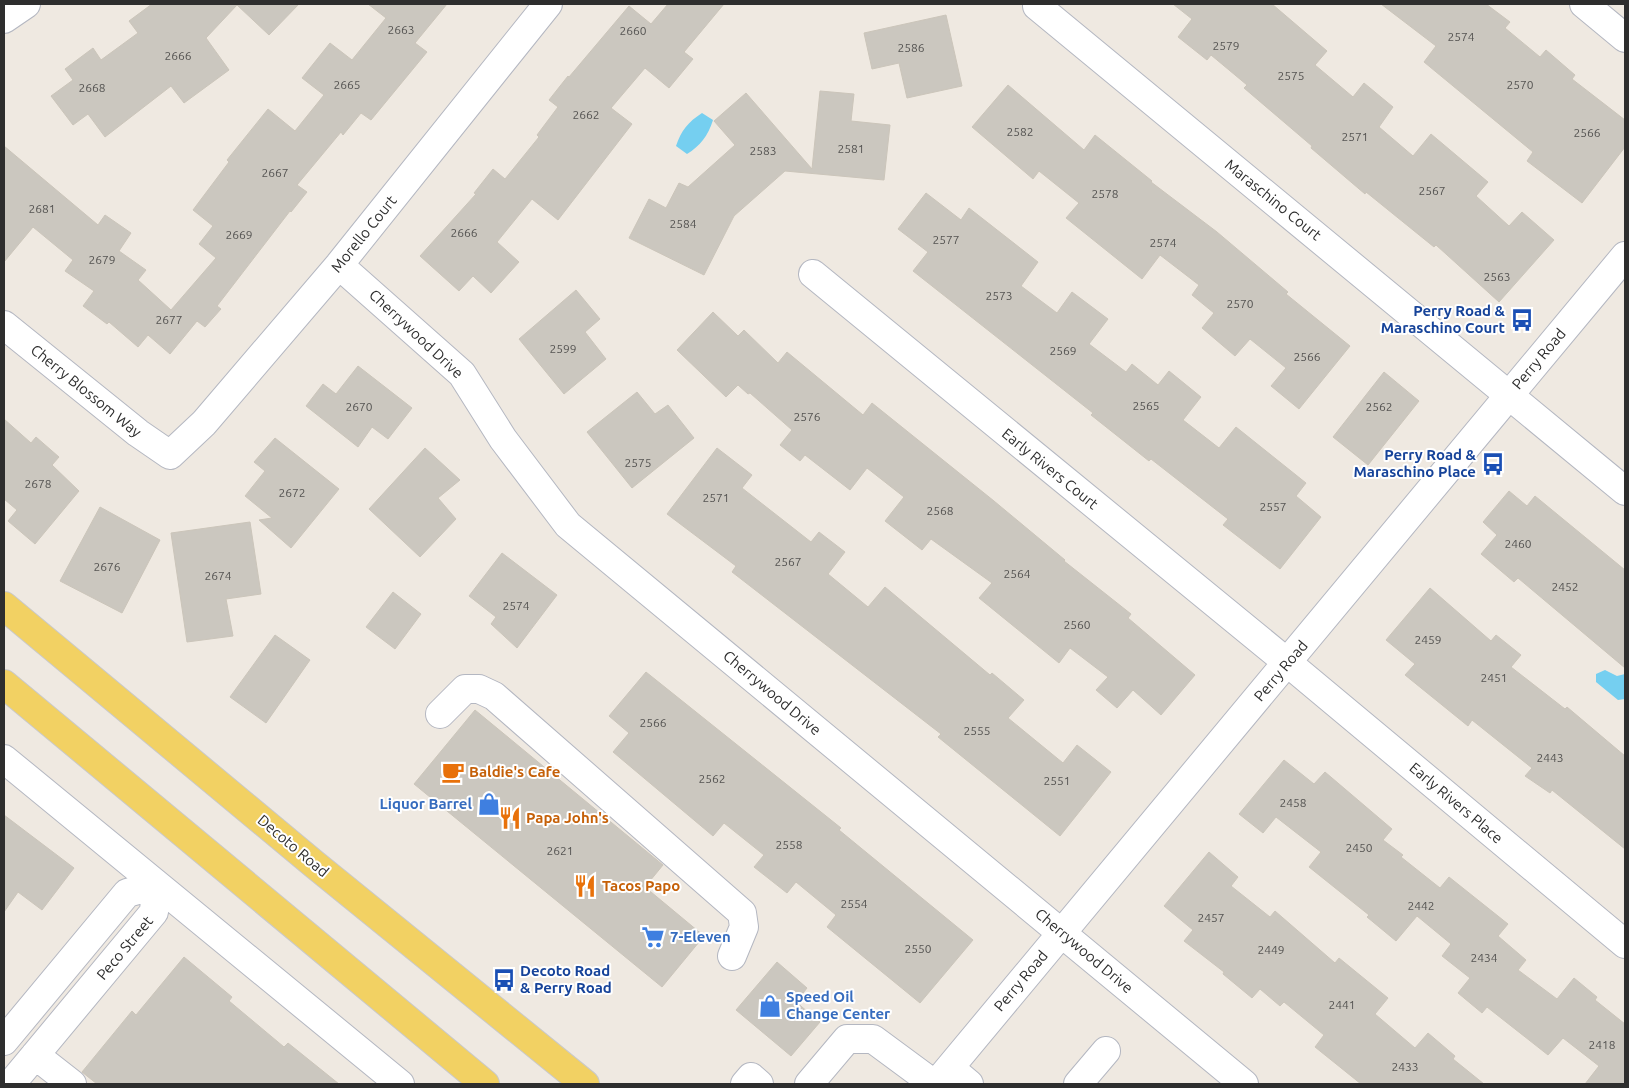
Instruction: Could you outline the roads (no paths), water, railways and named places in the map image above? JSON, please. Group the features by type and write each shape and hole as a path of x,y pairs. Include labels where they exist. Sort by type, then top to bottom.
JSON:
{"main road":[{"name":"Decoto Road","path":"4,606 314,864 586,1084"},
{"path":"4,684 485,1084"}],"street":[{"path":"4,19 26,4"},
{"name":"Morello Court","path":"170,455 204,422 339,265 548,4"},
{"path":"1584,4 1625,38"},
{"name":"Maraschino Court","path":"1037,6 1510,394 1625,491"},
{"name":"Perry Road","path":"947,1080 1062,932 1288,663 1625,256"},
{"name":"Cherrywood Drive","path":"339,265 462,374 503,439 568,525 1244,1084"},
{"name":"Early Rivers Court","path":"812,274 1288,663"},
{"name":"Cherry Blossom Way","path":"4,325 138,433 170,455"},
{"name":"Early Rivers Place","path":"1288,663 1625,944"},
{"path":"440,714 465,689 479,689 494,696 742,913 744,926 732,956"},
{"path":"4,759 400,1084"},
{"path":"4,1041 127,893 156,885"},
{"name":"Peco Street","path":"11,1084 154,912 156,885"},
{"path":"809,1084 847,1039 873,1039 947,1080"},
{"path":"1078,1084 1106,1051"},
{"path":"35,1055 72,1084"},
{"path":"744,1084 751,1077 759,1084"}],"water":[{"path":"702,113 713,120 711,126 703,140 687,154 676,146 686,127"},
{"path":"1605,670 1617,676 1625,674 1625,699 1618,700 1596,682 1596,674"}],"place":[{"name":"Perry Road & Maraschino Court","path":"1522,320"},
{"name":"Perry Road & Maraschino Place","path":"1493,464"},
{"name":"Baldie's Cafe","path":"453,772"},
{"name":"Liquor Barrel","path":"489,804"},
{"name":"Papa John's","path":"510,818"},
{"name":"Tacos Papo","path":"585,886"},
{"name":"7-Eleven","path":"653,937"},
{"name":"Decoto Road & Perry Road","path":"504,980"},
{"name":"Speed Oil Change Center","path":"770,1006"}]}
